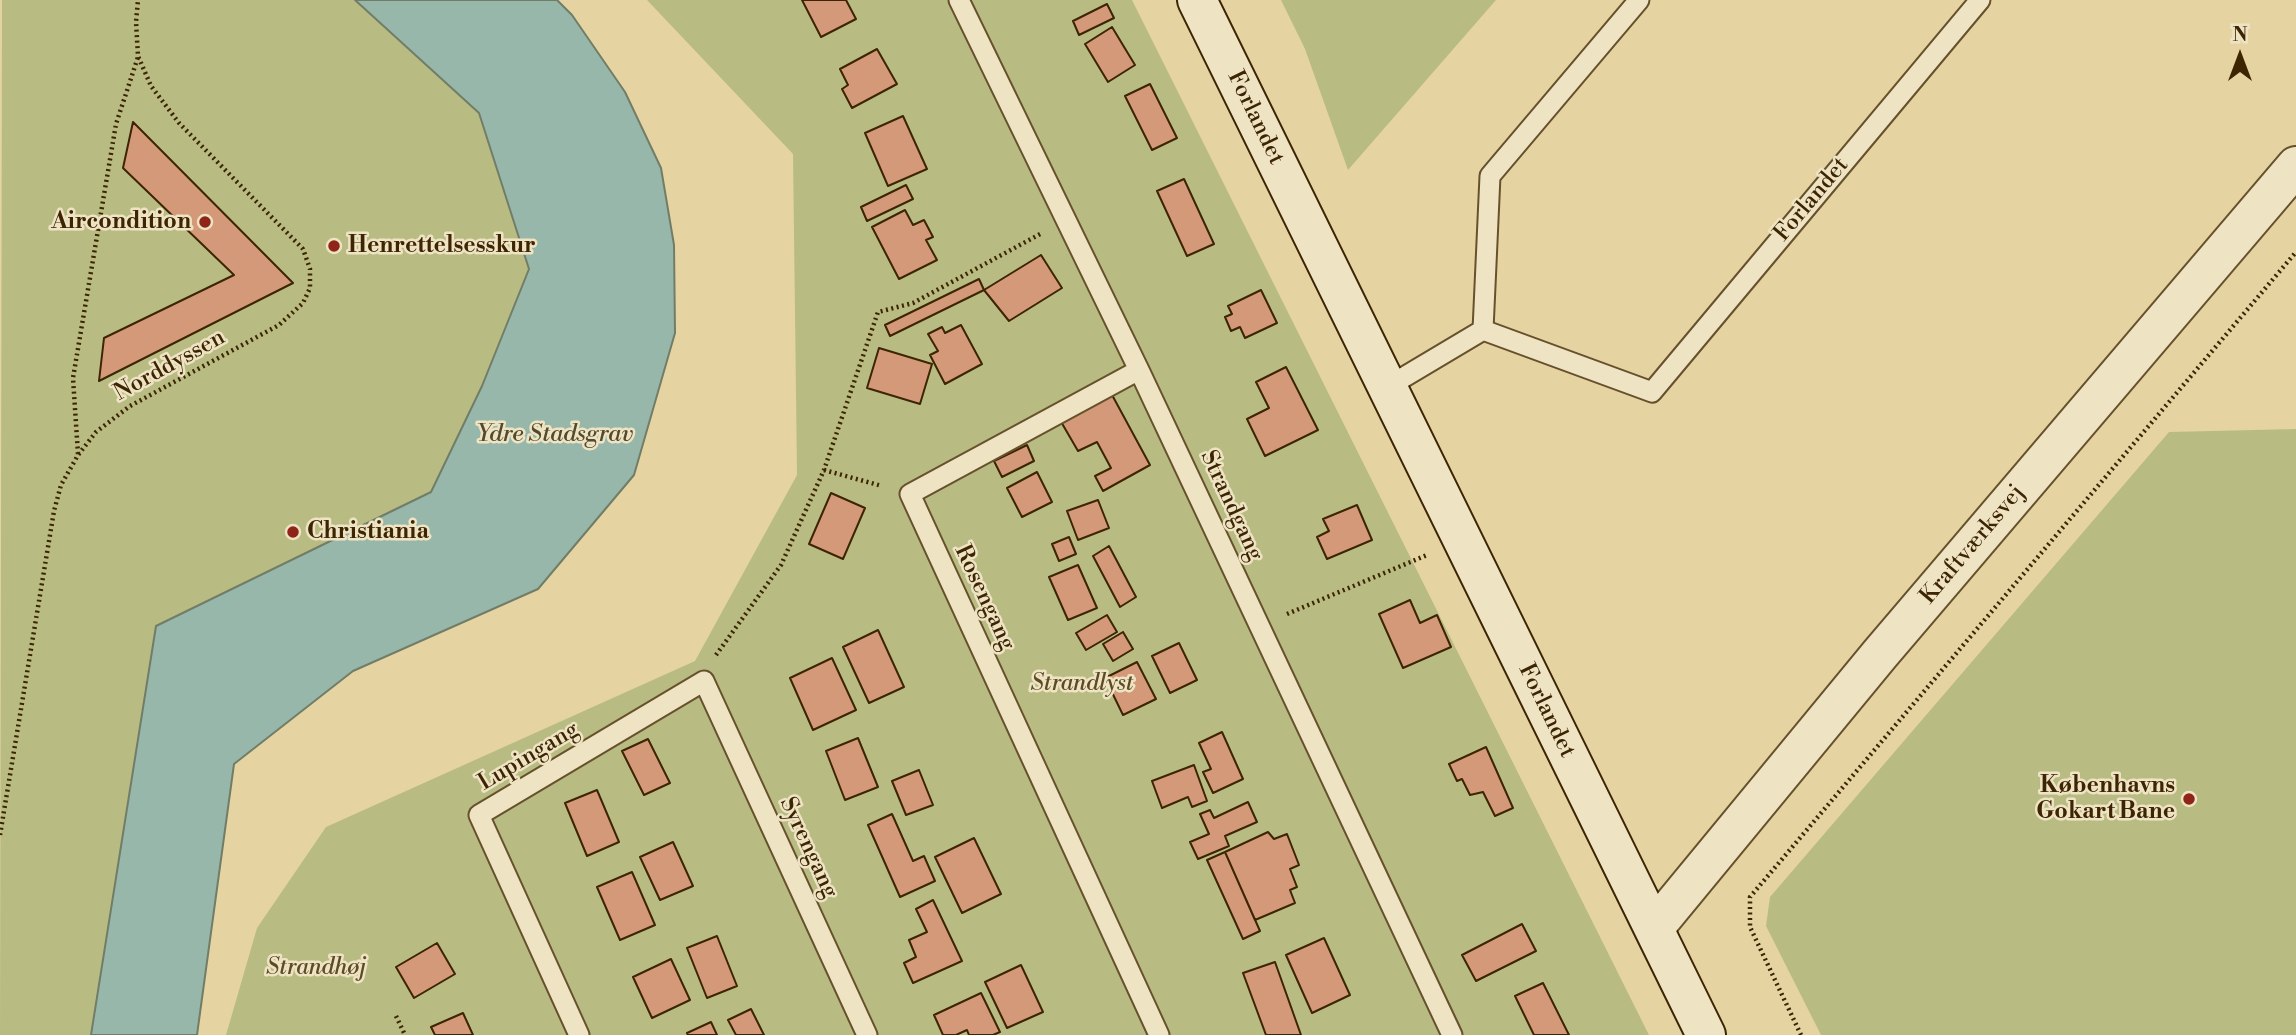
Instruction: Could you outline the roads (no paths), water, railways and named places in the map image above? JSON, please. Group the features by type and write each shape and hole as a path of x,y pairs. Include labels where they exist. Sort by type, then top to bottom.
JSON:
{"street":[{"name":"Forlandet","path":"1196,0 1389,386 1706,1035"},
{"name":"Kraftværksvej","path":"1655,928 1880,654 2296,166"}],"lane":[{"name":"Strandgang","path":"958,0 1139,370 1452,1035"},
{"path":"1389,386 1483,330 1490,176 1639,0"},
{"name":"Forlandet","path":"1483,330 1652,392 1980,0"},
{"name":"Rosengang","path":"1139,370 910,494 1159,1035"},
{"name":"Lupingang","path":"579,1035 479,815 704,681"},
{"name":"Syrengang","path":"704,681 867,1035"}],"water":[{"name":"Ydre Stadsgrav","path":"355,0 557,0 572,15 625,92 661,168 674,245 675,333 634,475 538,589 353,671 234,764 197,1035 91,1035 156,626 431,492 482,386 529,269 479,113"}],"place":[{"name":"Aircondition","path":"205,222"},
{"name":"Henrettelsesskur","path":"334,246"},
{"name":"Christiania","path":"293,532"},
{"name":"Københavns Gokart Bane","path":"2189,799"}],"park label":[{"name":"Strandlyst","path":"1082,684"},
{"name":"Strandhøj","path":"316,968"}]}
